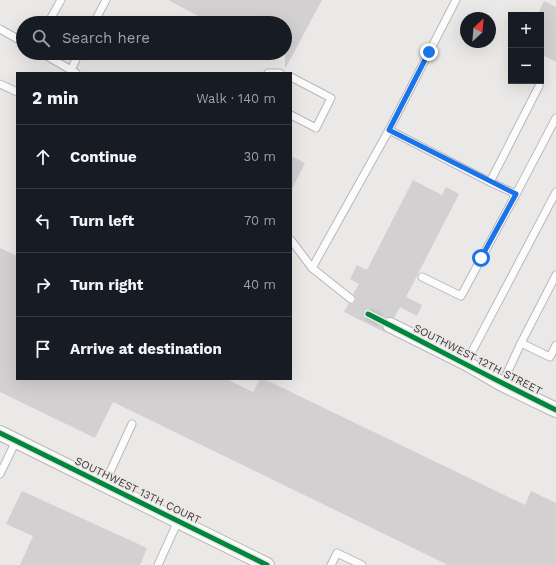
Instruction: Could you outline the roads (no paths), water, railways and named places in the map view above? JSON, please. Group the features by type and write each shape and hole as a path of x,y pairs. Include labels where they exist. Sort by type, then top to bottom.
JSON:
{"street":[{"name":"SOUTHWEST 12TH STREET","path":"390,325 466,363 502,384 556,410"},
{"name":"SOUTHWEST 13TH COURT","path":"0,433 267,565"}],"lane":[{"path":"52,16 61,0"},
{"path":"98,16 106,0"},
{"path":"312,268 389,130 456,0"},
{"path":"0,29 16,38"},
{"path":"54,60 74,71 77,60"},
{"path":"292,78 331,98 316,128 292,116"},
{"path":"0,84 16,92"},
{"path":"490,182 539,86"},
{"path":"422,277 461,296 556,118"},
{"path":"389,130 516,194"},
{"path":"466,363 556,192"},
{"path":"292,241 312,268 350,299"},
{"path":"502,384 521,343 556,276"},
{"path":"521,343 553,358 556,345"},
{"path":"104,485 132,424"},
{"path":"0,474 16,441"},
{"path":"158,565 178,521"},
{"path":"331,565 336,552 362,565"}],"tunnel":[{"path":"368,314 390,325"}]}
